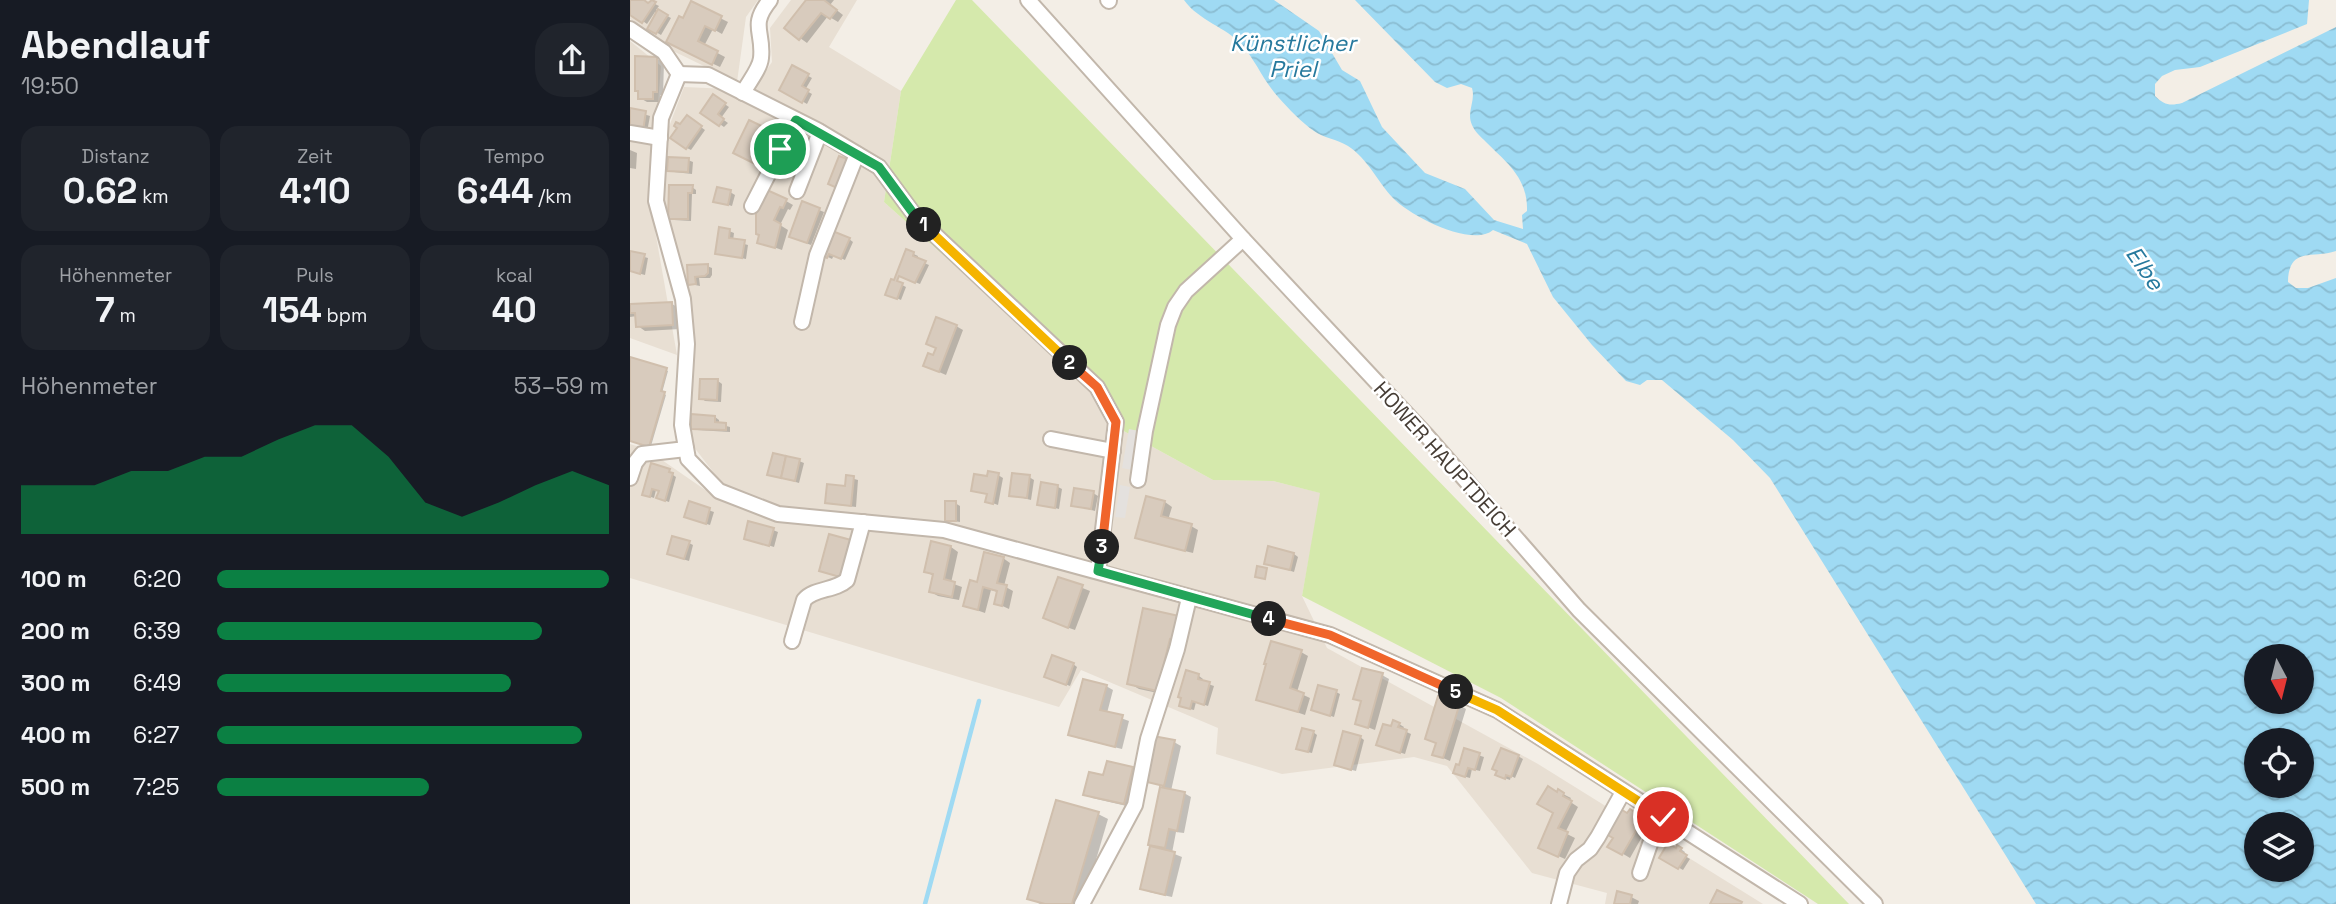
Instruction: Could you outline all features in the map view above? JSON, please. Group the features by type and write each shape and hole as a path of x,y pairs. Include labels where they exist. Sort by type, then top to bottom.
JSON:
{"street":[{"path":"743,93 762,60 758,23 760,12 770,0"},
{"name":"HOWER HAUPTDEICH","path":"1028,0 1243,239 1427,436 1579,610 1875,904"},
{"path":"630,29 664,52 679,74"},
{"path":"679,74 708,75 820,132 879,167 916,217 1097,387 1116,422 1098,571"},
{"path":"679,74 661,117 656,201 683,299 687,344 682,425 688,459 719,491 778,514 944,530 1330,635 1497,710 1800,904"},
{"path":"752,205 796,120"},
{"path":"797,191 820,132"},
{"path":"630,133 660,138"},
{"path":"802,322 817,255 857,154"},
{"path":"1138,480 1145,431 1168,325 1175,307 1186,291 1243,239"},
{"path":"1051,439 1113,452"},
{"path":"630,478 635,463 642,454 686,449"},
{"path":"792,641 804,600 808,595 841,586 847,580 863,522"},
{"path":"1082,904 1135,805 1148,739 1177,649 1189,598"},
{"path":"1559,904 1567,873 1594,843 1623,792"},
{"path":"1640,873 1663,817"}],"shaded area":[{"path":"630,0 758,0 746,17 737,82 673,51 630,19"},
{"path":"791,0 857,0 829,47 901,91 884,202 1094,390 1113,422 1094,562 943,523 780,507 724,486 690,442 692,362 664,203 667,132 684,87 753,90 772,62 770,28"},
{"path":"630,41 661,66 650,202 677,355 630,338"},
{"path":"1120,429 1213,480 1273,481 1321,493 1302,596 1327,648 1538,764 1763,904 1605,904 1607,893 1532,873 1447,766 1414,757 1282,774 1216,754 1218,728 1081,670 1059,707 630,578 630,444 646,449 714,496 943,536 1101,576"},
{"path":"1129,429 1139,431 1132,470 1122,468"},
{"path":"1120,485 1130,487 1125,518 1115,517"}],"green space":[{"path":"956,0 972,0 1849,904 1818,904 1501,698 1302,596 1320,493 1273,481 1213,480 1120,429 1094,390 884,202 901,91"}],"water":[{"path":"1184,0 1274,0 1319,31 1342,70 1360,81 1382,127 1425,173 1465,189 1494,220 1523,229 1522,215 1527,211 1524,189 1515,172 1473,128 1470,120 1472,88 1461,84 1447,88 1435,82 1355,0 2309,0 2307,24 2200,67 2175,70 2162,76 2155,84 2155,96 2167,104 2182,103 2336,27 2336,251 2297,258 2289,271 2288,282 2296,288 2308,288 2336,278 2336,904 2036,904 1770,478 1733,440 1662,380 1647,380 1640,385 1626,381 1553,297 1527,244 1493,230 1483,235 1457,233 1427,221 1401,205 1355,151 1304,124 1274,92 1242,45 1205,19"}],"building":[{"path":"630,0 656,2 642,23 630,15"},
{"path":"806,0 824,0 837,10 830,19 821,13 799,40 784,28"},
{"path":"691,1 722,16 715,31 705,26 698,41 718,51 712,65 666,42 679,16 683,18"},
{"path":"658,9 668,15 656,34 647,29"},
{"path":"635,56 657,57 657,92 653,92 653,99 638,99 638,91 635,91"},
{"path":"792,65 809,74 802,86 809,90 802,103 779,90"},
{"path":"713,94 726,103 718,114 724,119 719,126 700,113"},
{"path":"630,108 646,111 643,131 630,129"},
{"path":"687,115 702,126 686,149 670,138 677,128 674,126 676,122 680,124"},
{"path":"749,120 774,132 757,165 733,153"},
{"path":"839,156 848,159 837,188 828,184"},
{"path":"668,157 689,158 688,172 667,171"},
{"path":"669,185 693,185 692,193 688,193 688,219 668,219"},
{"path":"717,187 731,190 728,205 713,202"},
{"path":"767,190 787,199 774,220 781,224 775,248 757,243 759,235 756,234 756,212"},
{"path":"802,201 820,208 807,243 789,237"},
{"path":"719,227 730,229 729,238 745,240 742,258 715,254"},
{"path":"830,230 850,238 841,259 829,254 827,258 820,255"},
{"path":"906,249 914,252 913,256 926,261 915,283 899,276 897,281 903,283 897,299 885,295"},
{"path":"630,251 645,254 640,274 630,271"},
{"path":"708,264 708,273 695,277 696,284 688,285 687,265"},
{"path":"672,302 673,325 636,327 635,313 630,313 630,304"},
{"path":"936,317 957,325 939,372 923,366 928,353 933,355 936,348 926,344"},
{"path":"630,357 667,368 661,391 665,392 649,447 630,441"},
{"path":"700,379 718,379 717,400 699,399"},
{"path":"691,414 715,416 715,422 726,423 726,430 691,429"},
{"path":"773,453 786,456 781,478 767,475"},
{"path":"786,456 800,459 795,481 781,478"},
{"path":"651,463 670,469 669,472 673,473 665,501 656,498 659,491 652,489 650,497 642,495"},
{"path":"988,471 999,473 993,504 985,502 987,494 971,491 974,474 987,476"},
{"path":"1012,473 1030,475 1027,498 1009,496"},
{"path":"846,475 854,476 851,506 825,503 827,484 845,486"},
{"path":"1041,482 1058,485 1055,508 1037,505"},
{"path":"1074,488 1094,491 1091,509 1071,506"},
{"path":"1146,496 1165,501 1161,516 1192,524 1185,551 1135,538"},
{"path":"689,501 710,508 706,524 684,517"},
{"path":"945,501 956,501 956,521 945,521"},
{"path":"748,521 774,528 769,546 744,539"},
{"path":"829,534 851,540 840,577 819,571"},
{"path":"672,536 690,541 684,559 667,554"},
{"path":"931,541 951,546 944,579 955,582 952,597 929,592 933,574 924,572"},
{"path":"1268,546 1294,553 1290,570 1264,564"},
{"path":"984,552 1004,557 997,583 1007,585 1002,606 994,604 997,591 983,587 978,610 963,606 970,580 977,582"},
{"path":"1257,566 1267,568 1265,579 1255,577"},
{"path":"1058,577 1083,585 1068,628 1043,618"},
{"path":"1143,608 1179,616 1173,640 1170,639 1157,691 1127,684"},
{"path":"1271,641 1302,650 1290,688 1304,693 1298,712 1256,700"},
{"path":"1052,655 1074,663 1066,685 1044,677"},
{"path":"1362,668 1383,673 1368,728 1355,724 1361,701 1353,699"},
{"path":"1186,670 1199,674 1198,679 1210,682 1204,705 1192,701 1190,709 1179,706 1181,698 1178,697"},
{"path":"1083,679 1107,685 1100,710 1123,715 1115,747 1068,735"},
{"path":"1318,685 1337,690 1330,716 1311,710"},
{"path":"1438,696 1460,703 1443,758 1432,755 1436,743 1425,739"},
{"path":"1393,720 1400,723 1398,727 1407,730 1400,753 1376,745 1383,724 1391,726"},
{"path":"1302,728 1314,731 1308,752 1296,749"},
{"path":"1343,731 1361,736 1351,770 1334,765"},
{"path":"1153,736 1175,740 1164,786 1143,781"},
{"path":"1464,748 1480,753 1475,770 1468,768 1465,777 1453,773 1456,764 1459,765"},
{"path":"1501,748 1519,755 1511,777 1506,775 1505,779 1495,775 1497,771 1492,769"},
{"path":"1107,761 1133,767 1124,804 1083,795 1089,772 1103,775"},
{"path":"1548,786 1557,792 1558,789 1572,801 1558,828 1568,832 1558,857 1538,848 1553,813 1537,804"},
{"path":"1160,787 1185,792 1177,831 1169,829 1165,848 1148,845"},
{"path":"1056,800 1099,812 1072,904 1045,904 1027,899"},
{"path":"1619,808 1627,813 1630,809 1636,813 1634,818 1641,822 1622,855 1607,847 1613,838 1604,833"},
{"path":"1668,843 1682,848 1680,851 1687,855 1678,869 1659,858"},
{"path":"1150,846 1175,852 1165,895 1140,889"},
{"path":"1717,890 1742,902 1741,904 1710,904"},
{"path":"1617,891 1632,895 1630,904 1614,904"}],"waterway":[{"path":"925,904 979,701"}],"route":[{"path":"780,149 796,120 879,167 916,217 1097,387 1116,422 1098,571 1330,635 1497,710 1663,817"}],"water label":[{"name":"Künstlicher Priel","path":"1293,56"},
{"name":"Elbe","path":"2145,268"}]}
